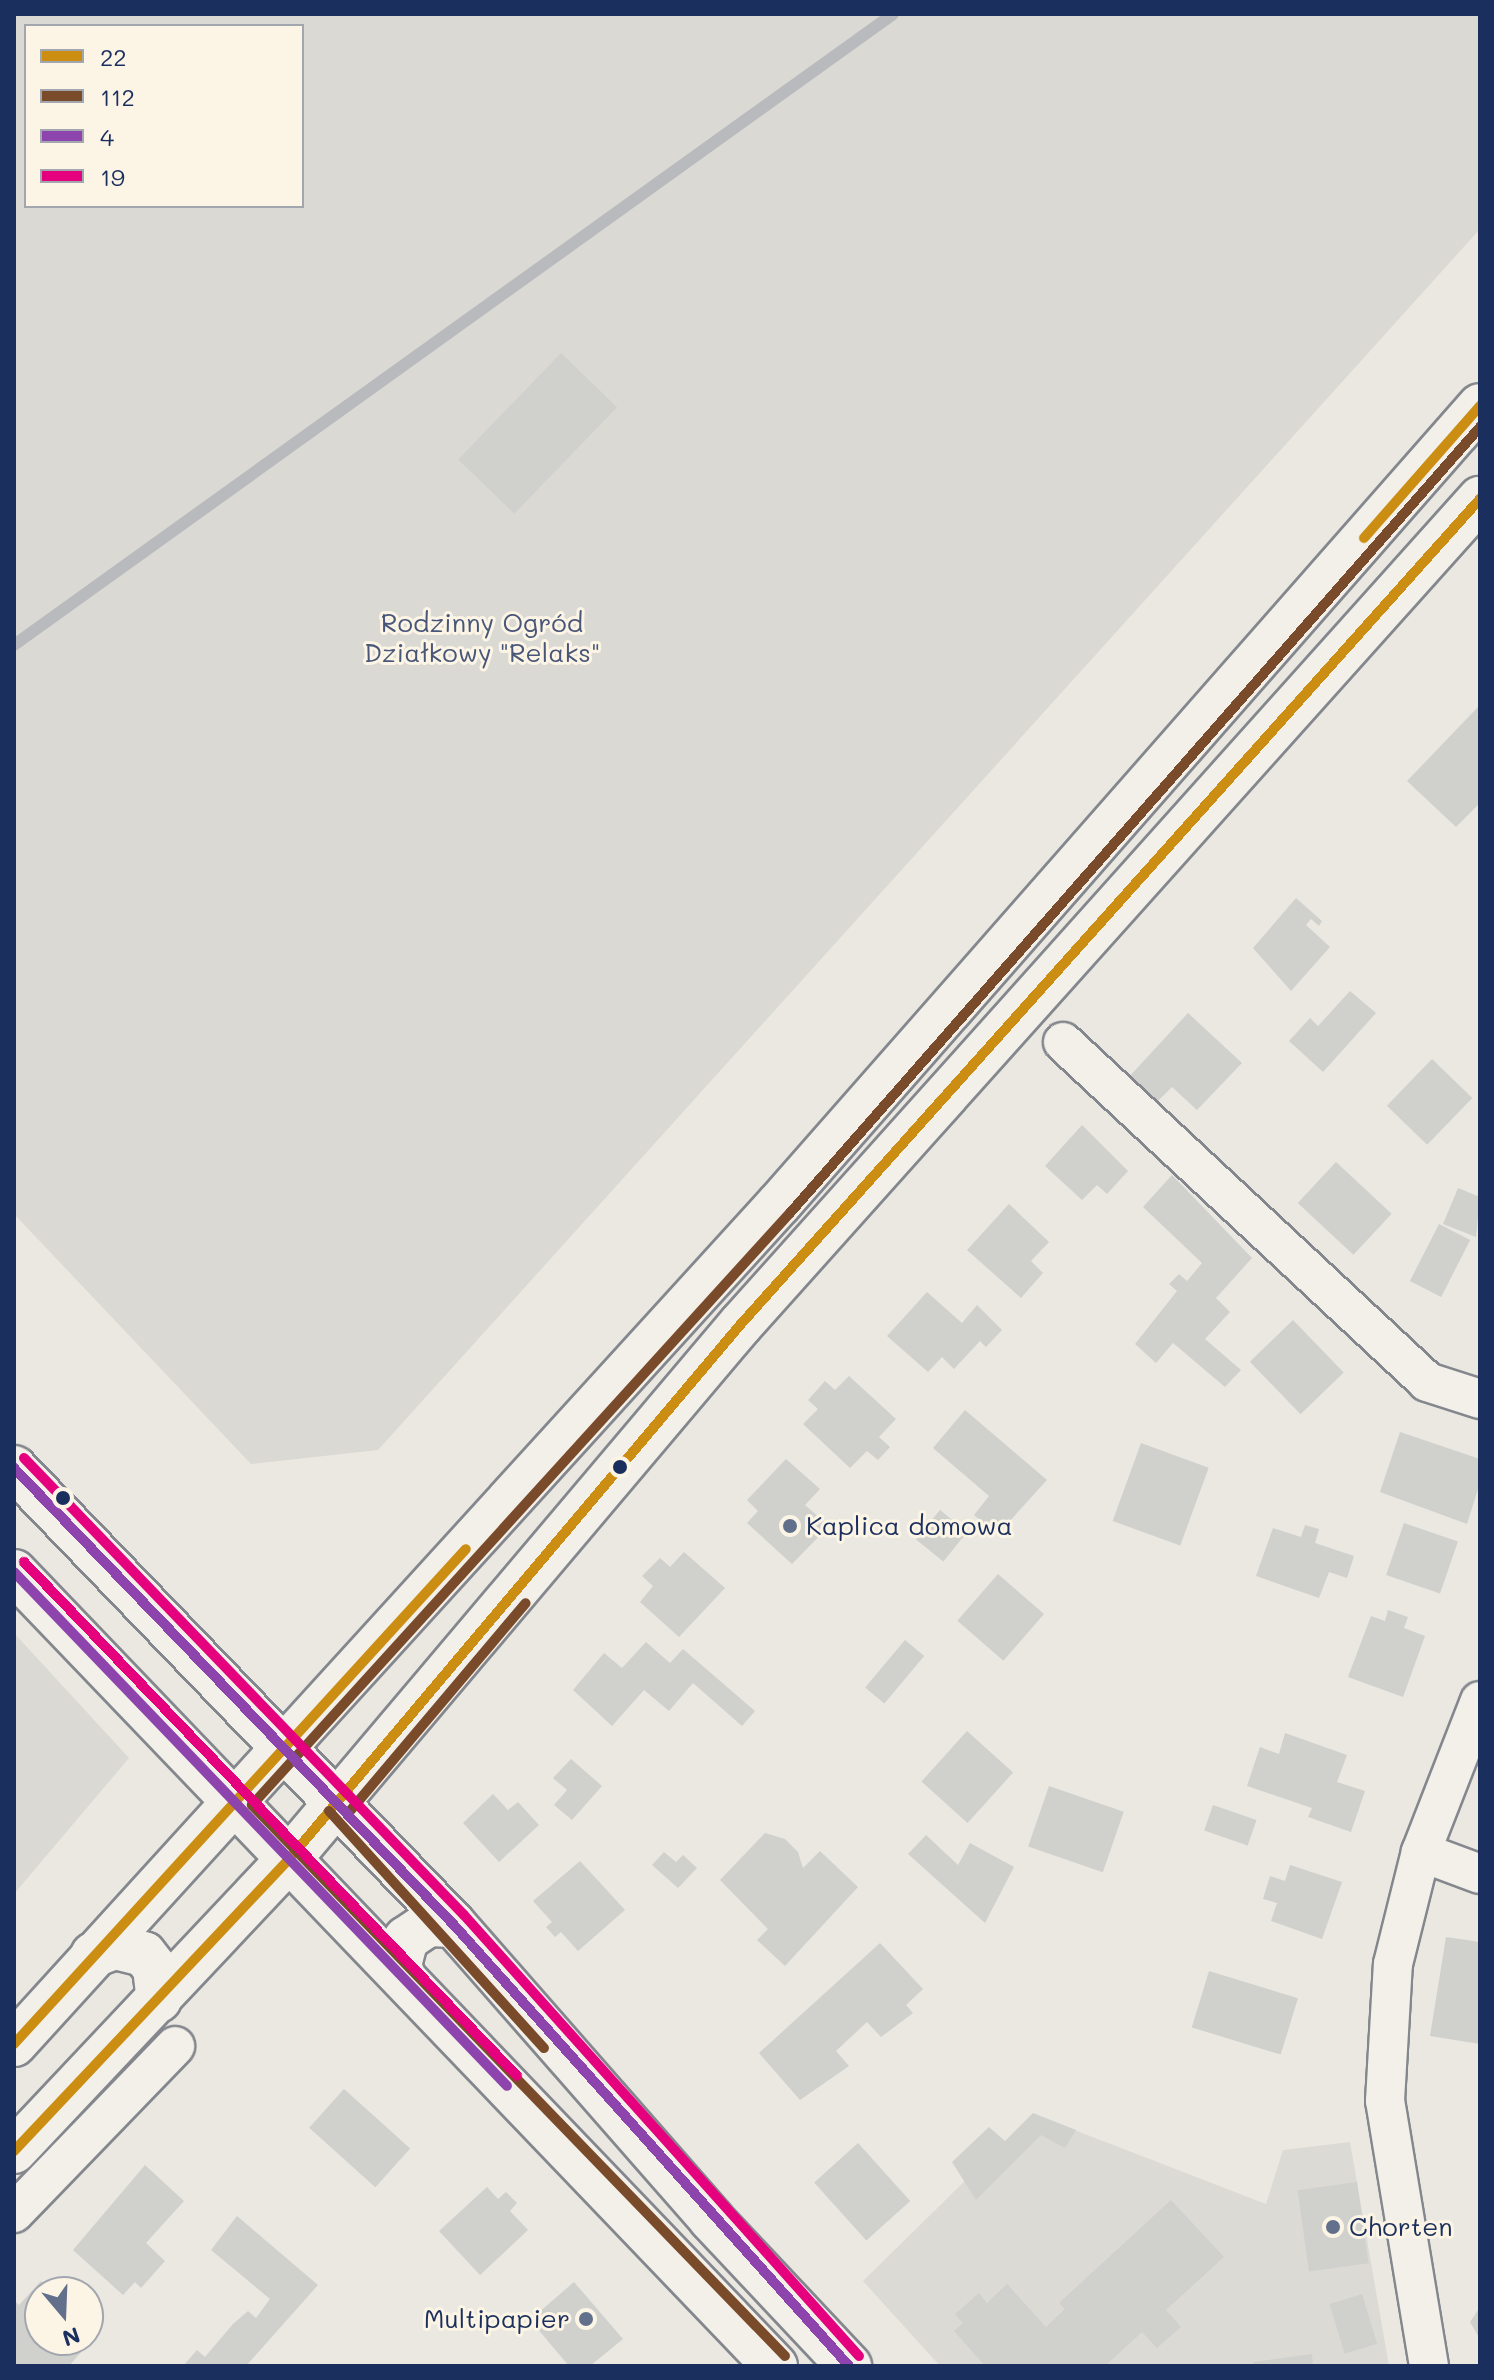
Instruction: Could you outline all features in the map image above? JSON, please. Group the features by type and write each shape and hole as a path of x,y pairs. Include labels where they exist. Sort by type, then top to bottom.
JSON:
{"main road":[{"path":"14,2044 93,1955 286,1750 811,1168 1480,406"},
{"path":"14,2151 289,1859 464,1658 741,1324 1480,499"},
{"path":"14,1468 146,1609 339,1802 454,1925 711,2219 849,2366"},
{"path":"14,1572 233,1805 403,1976 775,2366"},
{"path":"415,1606 409,1629 418,1650 439,1662 464,1658"},
{"path":"98,1662 134,1654 148,1634 146,1609"},
{"path":"403,1976 399,1965 406,1939 428,1924 454,1925"},
{"path":"93,1955 115,1947 144,1954 155,1968 159,2000"}],"street":[{"path":"1063,1042 1427,1382 1480,1399"},
{"path":"1429,2366 1385,2101 1393,1964 1421,1852 1480,1701"},
{"path":"1421,1852 1480,1874"},
{"path":"14,2213 175,2046"}],"shaded area":[{"path":"1033,2114 1266,2204 1283,2150 1350,2142 1389,2366 940,2366 863,2281"}],"green space":[{"name":"Rodzinny Ogród Działkowy \"Relaks\"","path":"14,14 1480,14 1480,229 378,1450 251,1464 14,1214"},
{"path":"14,1633 129,1758 14,1894"}],"building":[{"path":"561,353 617,407 514,514 458,459"},
{"path":"1478,707 1480,803 1456,827 1407,781"},
{"path":"1296,898 1322,921 1319,926 1311,919 1306,925 1330,947 1291,991 1253,948"},
{"path":"1350,991 1376,1013 1323,1072 1289,1041 1310,1018 1318,1026"},
{"path":"1188,1013 1242,1063 1197,1110 1172,1087 1155,1104 1127,1079"},
{"path":"1432,1059 1472,1098 1427,1145 1387,1106"},
{"path":"1082,1125 1128,1171 1107,1194 1097,1185 1082,1200 1045,1166"},
{"path":"1336,1162 1392,1214 1353,1255 1298,1203"},
{"path":"1172,1175 1252,1258 1216,1298 1230,1312 1205,1339 1241,1370 1225,1387 1173,1343 1156,1363 1135,1344 1177,1291 1169,1284 1179,1274 1187,1281 1202,1263 1143,1207"},
{"path":"1458,1188 1480,1197 1476,1237 1443,1224"},
{"path":"1009,1204 1049,1242 1031,1261 1043,1273 1021,1298 967,1250"},
{"path":"1439,1224 1470,1240 1441,1297 1410,1281"},
{"path":"927,1292 962,1323 977,1305 1002,1330 986,1347 980,1341 954,1369 942,1357 928,1372 887,1336"},
{"path":"1293,1320 1344,1373 1301,1414 1250,1362"},
{"path":"849,1376 896,1419 879,1437 890,1447 878,1460 867,1451 850,1468 803,1424 818,1409 808,1400 825,1381 835,1390"},
{"path":"965,1410 1047,1480 997,1535 974,1515 989,1496 933,1448"},
{"path":"1400,1432 1480,1459 1480,1483 1467,1524 1380,1492"},
{"path":"1141,1443 1209,1468 1180,1546 1113,1521"},
{"path":"786,1459 820,1489 805,1505 829,1526 792,1564 747,1523 758,1511 747,1500"},
{"path":"940,1510 967,1532 943,1562 916,1540"},
{"path":"1404,1523 1458,1542 1440,1594 1386,1575"},
{"path":"1305,1525 1319,1529 1315,1543 1354,1556 1347,1578 1329,1572 1319,1598 1256,1576 1273,1528 1301,1537"},
{"path":"684,1552 725,1588 679,1637 640,1602 653,1586 642,1576 660,1558 670,1567"},
{"path":"998,1574 1044,1614 1003,1661 957,1621"},
{"path":"1388,1610 1408,1617 1404,1628 1425,1636 1403,1697 1348,1677 1371,1616 1385,1621"},
{"path":"905,1640 924,1656 884,1704 865,1687"},
{"path":"646,1642 670,1663 683,1649 755,1711 742,1726 693,1683 669,1711 644,1690 612,1726 573,1690 604,1653 622,1668"},
{"path":"967,1731 1013,1772 968,1823 921,1782"},
{"path":"1285,1733 1347,1755 1337,1782 1365,1791 1351,1832 1308,1817 1312,1808 1247,1786 1260,1747 1279,1754"},
{"path":"571,1759 602,1786 572,1820 554,1805 567,1790 553,1778"},
{"path":"1049,1786 1124,1812 1103,1872 1028,1847"},
{"path":"493,1794 508,1810 518,1802 539,1825 499,1862 463,1823"},
{"path":"1213,1805 1256,1820 1248,1846 1204,1831"},
{"path":"765,1833 785,1839 798,1852 803,1868 820,1851 858,1887 785,1966 757,1940 768,1929 720,1880"},
{"path":"926,1835 958,1865 970,1843 1014,1867 985,1923 908,1854"},
{"path":"664,1852 676,1862 683,1855 697,1868 678,1888 652,1865"},
{"path":"580,1861 625,1910 578,1951 561,1932 555,1937 546,1927 552,1922 533,1901"},
{"path":"1290,1865 1342,1882 1322,1939 1271,1921 1277,1903 1263,1899 1270,1876 1285,1881"},
{"path":"1446,1937 1480,1942 1480,2044 1430,2036"},
{"path":"880,1943 923,1989 906,2005 913,2013 881,2037 867,2022 836,2051 849,2066 800,2100 759,2053"},
{"path":"1209,1971 1298,1998 1281,2055 1192,2027"},
{"path":"344,2089 410,2149 375,2187 309,2128"},
{"path":"1033,2113 1076,2130 1065,2148 1041,2135 976,2200 952,2162 989,2127 1005,2141"},
{"path":"858,2143 910,2201 866,2240 814,2182"},
{"path":"145,2165 184,2201 146,2243 165,2261 141,2288 135,2282 123,2295 73,2250"},
{"name":"Chorten","path":"1357,2182 1368,2263 1309,2272 1298,2190"},
{"path":"487,2187 498,2199 506,2192 517,2203 510,2211 528,2230 480,2275 439,2231"},
{"path":"1171,2200 1224,2257 1166,2310 1181,2327 1157,2348 1142,2332 1105,2366 985,2366 954,2331 963,2323 955,2314 979,2293 987,2303 1007,2284 1046,2327 1065,2309 1059,2303"},
{"path":"237,2216 318,2285 246,2366 183,2366 197,2350 205,2357 248,2311 256,2318 270,2299 211,2250"},
{"path":"574,2282 623,2339 590,2366 569,2366 530,2320"},
{"path":"1362,2294 1377,2344 1345,2354 1329,2304"},
{"path":"14,2300 19,2305 24,2300 24,2356 78,2356 69,2366 14,2366"},
{"path":"1480,2307 1480,2339 1470,2322"},
{"path":"1312,2354 1313,2366 1254,2366 1253,2362"}],"waterway":[{"path":"14,645 893,14"}],"transit line":[{"name":"22","path":"1364,538 1480,406"},
{"name":"112","path":"785,2356 252,1805 790,1213 1480,427"},
{"name":"22","path":"14,2151 289,1859 741,1324 1480,499"},
{"name":"19","path":"24,1458 464,1915 859,2356"},
{"name":"4","path":"14,1468 454,1925 849,2366"},
{"name":"22","path":"14,2044 466,1549"},
{"name":"19","path":"24,1562 517,2076"},
{"name":"4","path":"14,1572 507,2086"},
{"name":"112","path":"350,1811 526,1603"},
{"name":"112","path":"329,1811 544,2048"}],"place":[{"name":"Kaplica domowa","path":"790,1526"},
{"name":"Chorten","path":"1333,2227"},
{"name":"Multipapier","path":"586,2319"}]}
